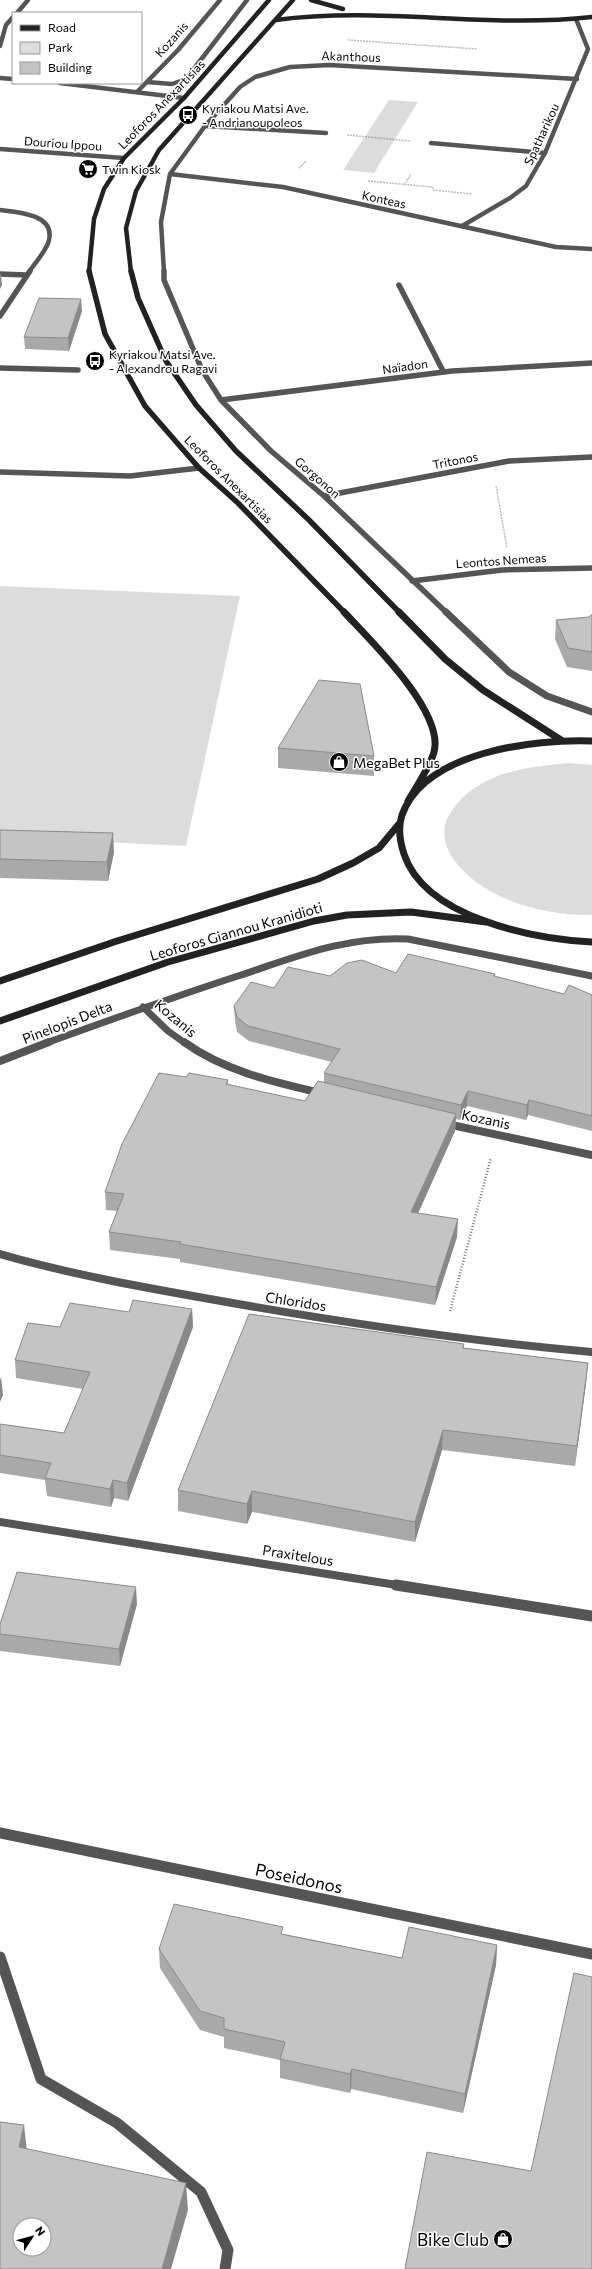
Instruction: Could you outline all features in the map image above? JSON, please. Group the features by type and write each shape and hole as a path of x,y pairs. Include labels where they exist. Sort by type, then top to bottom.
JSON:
{"main road":[{"name":"Leoforos Anexartisias","path":"269,0 184,98 124,158 104,189 94,219 89,273 105,334 140,399 199,468 238,503 325,591 394,667 420,700 429,718 434,735 434,752 408,801 399,824"},
{"name":"Leoforos Anexartisias","path":"293,0 159,150 136,191 126,228 132,276 138,298 166,361 196,405 236,452 309,520 445,659 483,690 561,740"},
{"path":"311,0 334,8 369,14"},
{"path":"276,20 322,13 493,21 576,19 592,17"},
{"path":"408,801 430,779 465,759 510,746 561,740 592,741"},
{"path":"399,824 401,851 417,878 446,902 486,922 542,938 592,942"},
{"name":"Leoforos Giannou Kranidioti","path":"0,981 117,941 318,879 353,863 379,848 399,824"},
{"name":"Leoforos Giannou Kranidioti","path":"0,1021 168,962 314,922 347,915 387,912 443,915 486,922"}],"street":[{"path":"18,12 28,0"},
{"name":"Kozanis","path":"138,91 178,50 220,0"},
{"path":"147,82 170,84 180,83 186,79 248,0"},
{"path":"0,46 6,25 12,18"},
{"name":"Spatharikou","path":"462,226 510,198 526,186 545,153 590,49 576,19"},
{"path":"0,25 6,25"},
{"name":"Akanthous","path":"170,174 205,126 249,80 272,71 302,66 341,65 577,79"},
{"path":"0,78 12,79"},
{"path":"70,84 138,91 184,98"},
{"path":"205,126 326,133"},
{"path":"431,143 545,153"},
{"name":"Douriou Ippou","path":"0,149 124,158"},
{"name":"Konteas","path":"170,174 266,184 556,247 592,249"},
{"name":"Gorgonon","path":"170,174 162,222 164,280 202,370 221,400 271,451 324,496 412,581 520,680 561,702 592,712"},
{"path":"0,210 34,216 47,224 51,232 49,241 0,316"},
{"path":"0,274 26,275"},
{"path":"399,285 443,371"},
{"name":"Naïadon","path":"221,400 443,371 537,364 592,363"},
{"path":"0,368 78,370"},
{"name":"Tritonos","path":"324,496 492,464 530,459 592,457"},
{"path":"0,472 130,476 199,468"},
{"name":"Leontos Nemeas","path":"412,581 476,571 511,568 592,568"},
{"name":"Kozanis","path":"330,1096 239,1071 214,1061 171,1034 143,1007 332,945 384,938 432,942 592,976"},
{"name":"Pinelopis Delta","path":"0,1061 143,1007"},
{"name":"Kozanis","path":"436,1122 592,1155"},
{"name":"Chloridos","path":"0,1254 127,1284 259,1308 443,1337 592,1352"},
{"name":"Praxitelous","path":"0,1522 592,1616"},
{"name":"Poseidonos","path":"0,1833 592,1954"},
{"path":"0,1957 23,2021 41,2079 117,2123 201,2192 228,2250 225,2269"}],"path":[{"path":"342,39 484,50"},
{"path":"326,133 431,143"},
{"path":"404,184 411,174"},
{"path":"365,181 432,186 433,190 510,198"},
{"path":"492,464 511,568"},
{"path":"443,1337 497,1136"}],"green space":[{"path":"389,100 418,102 374,173 343,170"},
{"path":"0,586 240,596 186,846 0,837"},
{"path":"569,763 592,765 592,915 573,915 534,908 514,902 496,894 479,884 464,872 449,852 444,836 445,825 449,815 465,795 481,784 517,770"}],"building":[{"path":"39,298 81,299 68,338 24,337"},
{"path":"591,615 592,652 568,648 556,620 589,617"},
{"path":"319,680 360,684 374,756 278,748"},
{"path":"0,830 113,833 107,862 0,859"},
{"path":"408,954 495,974 494,976 564,994 569,985 592,995 592,1116 529,1100 527,1105 468,1091 461,1105 324,1073 340,1049 248,1026 237,1017 234,1006 251,982 274,988 288,967 330,976 347,963 362,960 396,973"},
{"path":"159,1073 186,1077 189,1073 228,1080 226,1084 305,1101 318,1081 456,1114 411,1212 458,1219 436,1287 180,1244 181,1242 109,1232 124,1194 105,1192 122,1144"},
{"path":"133,1300 192,1309 127,1483 113,1480 110,1489 45,1478 51,1463 0,1455 0,1424 64,1433 90,1372 15,1360 28,1323 60,1327 70,1303 129,1312"},
{"path":"249,1314 464,1344 463,1348 588,1363 577,1446 443,1430 415,1522 252,1491 247,1504 178,1490"},
{"path":"17,1572 136,1587 119,1649 0,1634 0,1624"},
{"path":"174,1904 283,1927 281,1934 402,1958 409,1927 497,1945 465,2094 352,2069 350,2074 280,2059 285,2042 224,2029 224,2018 200,2011 159,1949"},
{"path":"574,1973 592,1977 592,2269 405,2269 427,2152 531,2171"},
{"path":"0,2122 24,2125 19,2147 186,2183 162,2269 0,2269"}],"place":[{"name":"Kyriakou Matsi Ave. - Andrianoupoleos","path":"188,115"},
{"name":"Twin Kiosk","path":"88,169"},
{"name":"Kyriakou Matsi Ave. - Alexandrou Ragavi","path":"95,361"},
{"name":"MegaBet Plus","path":"339,762"},
{"name":"Bike Club","path":"503,2239"}]}
